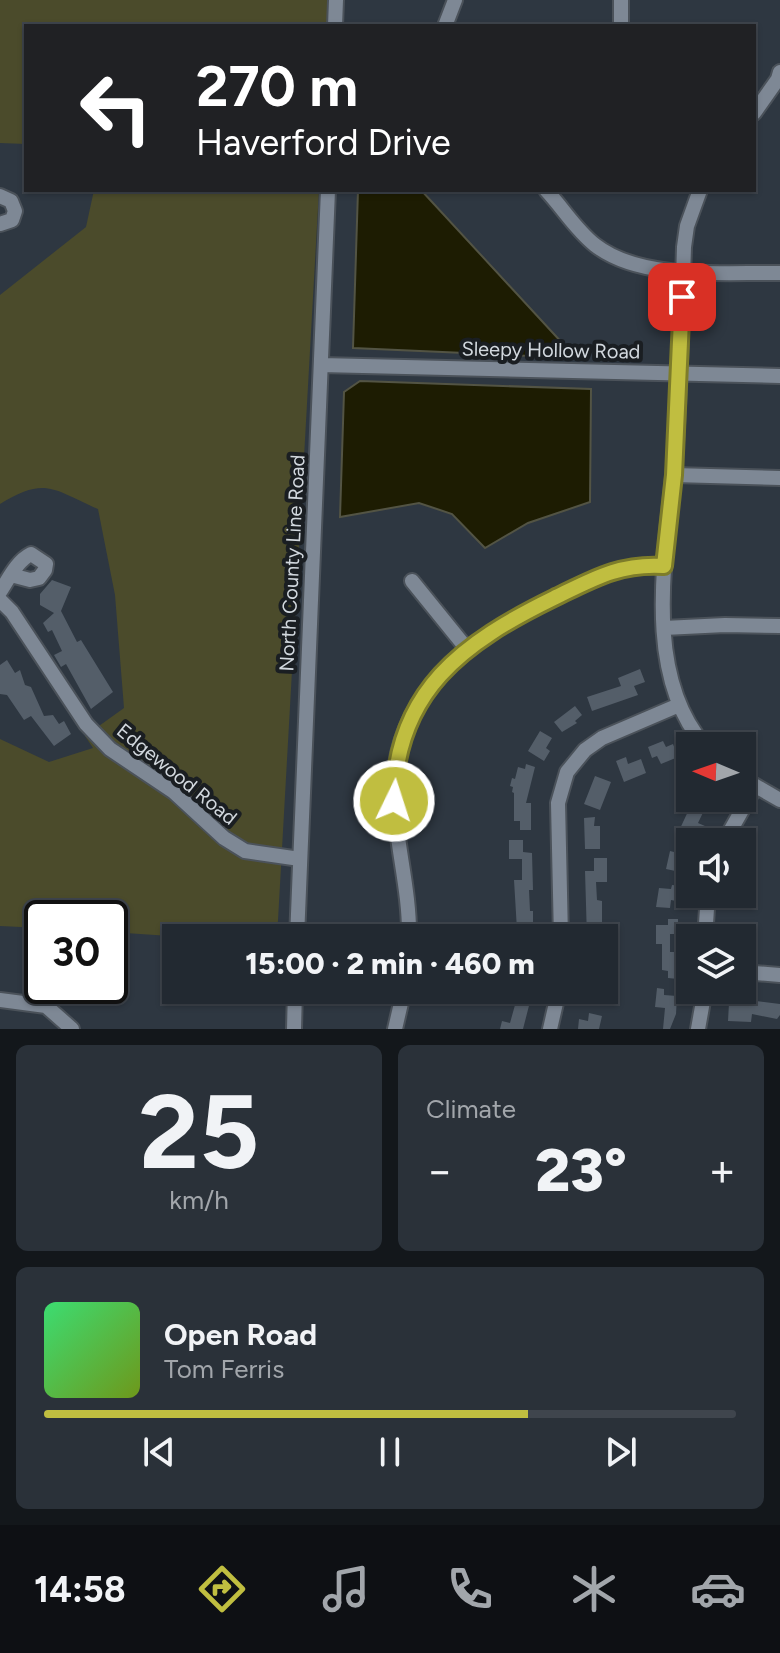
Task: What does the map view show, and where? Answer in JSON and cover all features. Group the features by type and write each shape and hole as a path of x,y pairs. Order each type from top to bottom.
{"street":[{"path":"335,24 336,0"},
{"path":"446,24 455,0"},
{"path":"621,0 621,24"},
{"path":"756,110 779,77"},
{"name":"North County Line Road","path":"298,924 328,192"},
{"path":"548,192 580,232 606,253 643,266 683,272 780,273"},
{"path":"696,732 679,705 669,671 664,628 664,566 674,475 687,226 699,192"},
{"path":"0,196 11,201 15,211 12,220 0,224"},
{"name":"Sleepy Hollow Road","path":"321,365 780,376"},
{"path":"674,475 780,478"},
{"path":"408,924 406,880 394,801 399,749 411,717 429,687 467,649 525,613 607,572 630,566 664,566"},
{"path":"0,592 11,575"},
{"path":"412,581 467,649"},
{"name":"Edgewood Road","path":"0,600 12,612 86,724 110,749 174,792 224,838 245,851 300,859"},
{"path":"664,628 780,626"},
{"path":"561,924 558,812 560,791 567,772 594,742 679,705"},
{"path":"756,788 780,800"},
{"path":"756,973 780,975"},
{"path":"0,1000 46,1006 72,1029"},
{"path":"294,1029 295,1004"},
{"path":"395,1029 401,1004"},
{"path":"550,1029 556,1004"},
{"path":"698,1029 702,1004"}],"shaded area":[{"path":"0,0 328,0 327,24 24,24 24,144 0,143"},
{"path":"94,192 319,192 278,924 162,924 162,935 128,933 128,900 24,900 24,927 0,926 0,739 49,762 93,748 85,736 124,708 115,595 98,509 49,488 28,490 0,504 0,295 86,227"},
{"path":"358,192 423,192 576,358 353,348"},
{"path":"360,381 591,389 590,502 528,523 485,548 452,514 419,503 340,517 344,392"}],"building":[{"path":"52,580 71,587 61,611 77,642 81,640 113,692 91,709 66,664 61,667 54,655 62,651 52,630 48,632 43,623 54,613 40,605 40,594"},
{"path":"7,660 15,673 20,670 25,685 31,687 44,716 53,715 59,724 64,721 71,734 54,746 31,716 24,720 7,695 0,694 0,665"},
{"path":"640,669 645,682 634,686 638,695 592,711 587,697 621,686 618,678"},
{"path":"575,706 582,715 575,721 577,723 562,732 554,722"},
{"path":"540,731 552,738 544,761 528,751"},
{"path":"663,741 666,747 673,744 676,758 661,764 657,756 652,758 648,747"},
{"path":"626,757 628,764 641,759 646,773 624,782 616,761"},
{"path":"526,764 535,767 526,803 531,803 531,830 520,830 520,821 514,821 514,793 510,786 518,767 525,769"},
{"path":"595,776 611,782 600,810 584,804"},
{"path":"688,812 703,812 698,823 704,828 680,828"},
{"path":"595,817 594,826 600,826 600,849 585,849 584,818"},
{"path":"509,840 523,840 523,852 532,853 533,890 529,890 533,924 517,924 514,880 522,880 522,859 509,859"},
{"path":"670,851 676,852 676,871 666,869"},
{"path":"594,858 607,858 607,882 596,882 597,900 602,901 602,924 587,924 585,871 594,871"},
{"path":"672,885 676,885 676,901 671,900 670,908 656,907 659,888 671,889"},
{"path":"668,919 678,919 676,934 670,934 670,952 676,952 676,979 668,978 668,971 662,970 662,944 656,944 656,925 668,925"},
{"path":"657,988 664,989 664,995 676,996 676,1014 670,1029 663,1029 665,1008 655,1007"},
{"path":"756,1001 780,1004 777,1019 752,1014 751,1022 728,1021 729,1004 756,1004"},
{"path":"507,1004 529,1004 523,1029 500,1029 502,1021 510,1023 515,1005"},
{"path":"589,1013 602,1016 599,1029 578,1029 579,1019 588,1021"}],"route":[{"path":"394,801 399,749 411,717 429,687 453,660 525,613 607,572 630,566 664,566 674,475 682,297"}]}
